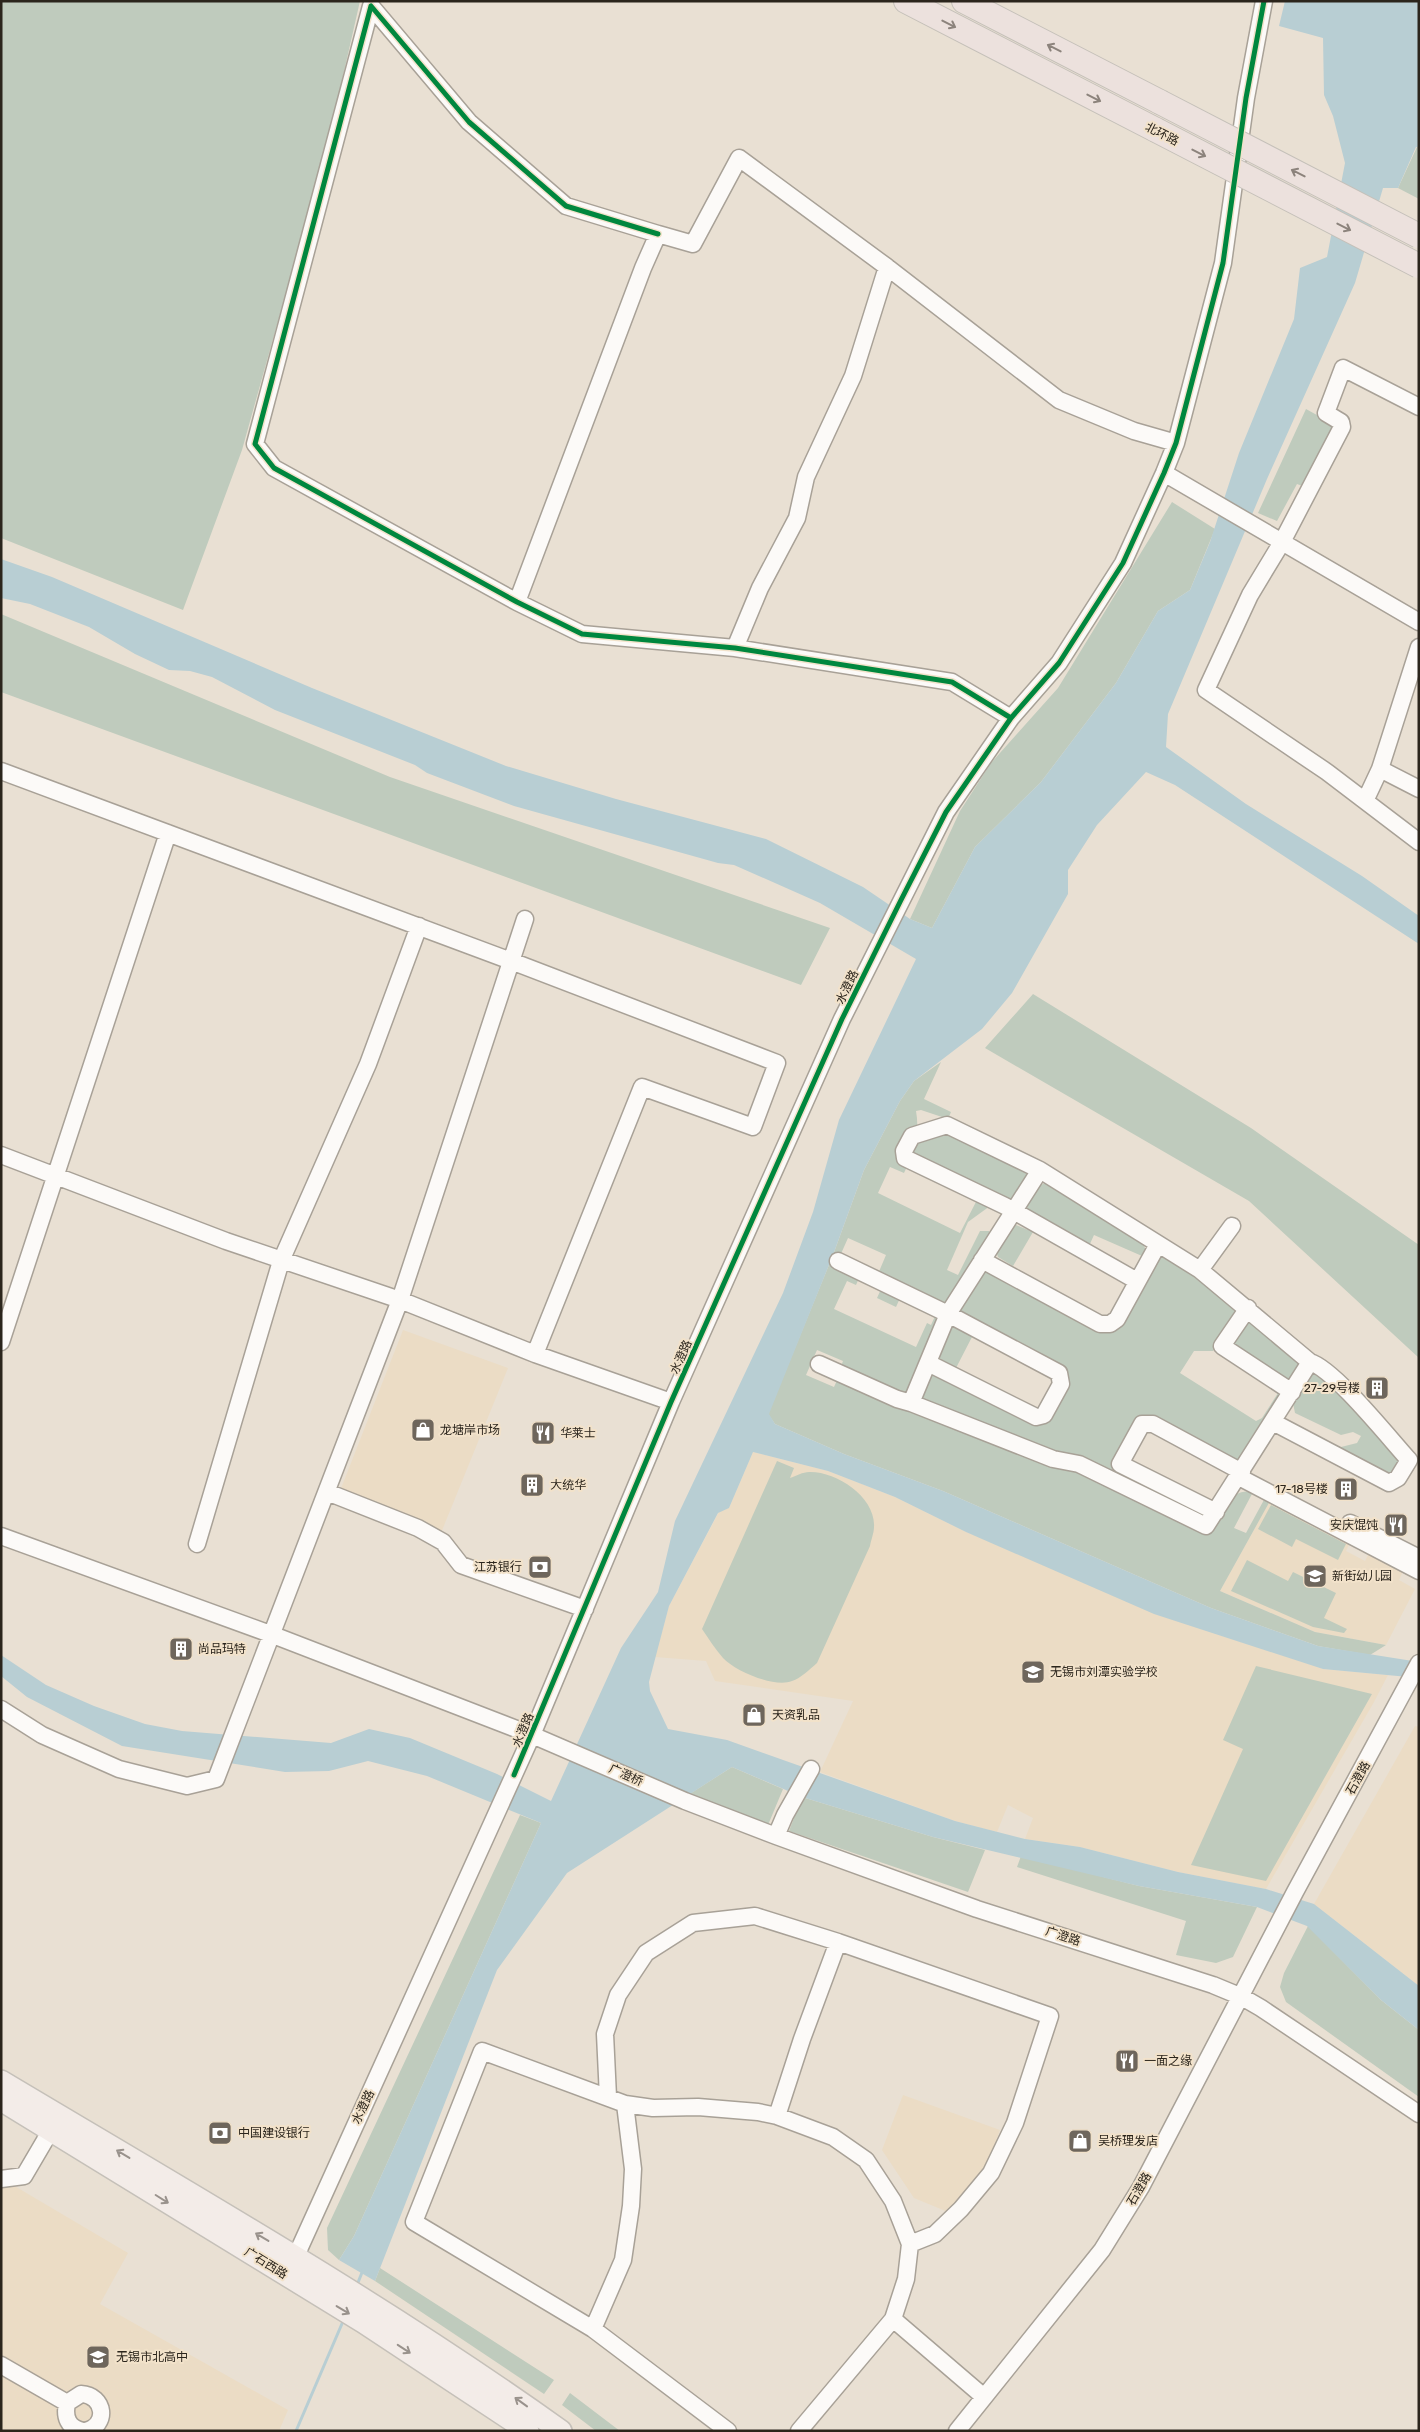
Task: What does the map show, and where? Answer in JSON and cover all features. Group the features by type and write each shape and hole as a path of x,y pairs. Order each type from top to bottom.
{"highway":[{"name":"北环路","path":"906,1 1419,266"},
{"path":"964,1 1419,236"}],"main road":[{"path":"1,2081 291,2267"},
{"name":"广石西路","path":"1,2100 291,2267 367,2314 528,2431"},
{"path":"367,2314 512,2396 561,2431"}],"street":[{"name":"水澄路","path":"291,2267 499,1810 671,1402 842,1019 946,812 1011,718 1059,663 1123,564 1164,473 1176,443 1223,263 1246,98 1264,1"},
{"path":"1011,718 952,682 736,648 582,634 517,602 274,468 255,444 371,6 469,122 566,206 693,244 739,158 887,267 1059,400 1134,431 1176,443"},
{"path":"517,602 658,234"},
{"path":"736,648 760,588 797,518 806,477 853,376 887,267"},
{"path":"1419,407 1343,368 1326,413 1341,422 1342,427 1282,542 1250,595 1206,690 1327,772 1419,842"},
{"path":"1164,473 1419,622"},
{"path":"1365,801 1380,769 1419,648"},
{"path":"1380,769 1419,788"},
{"path":"1,772 419,926 776,1063 753,1127 642,1087 535,1354"},
{"path":"1,1342 168,833"},
{"path":"1,1709 42,1735 110,1765 187,1786 216,1779 273,1635 400,1300 525,919"},
{"path":"197,1544 281,1261 368,1064 419,926"},
{"path":"1138,1281 1012,1212 1005,1206 906,1158 907,1143 916,1133 947,1125 1040,1170 1200,1270 1248,1308 1310,1362 1319,1365 1355,1400 1408,1460 1398,1478 1389,1483 1273,1422"},
{"path":"1,1155 281,1261 400,1300 535,1354 671,1402"},
{"path":"911,1403 948,1314 1040,1170"},
{"path":"1200,1270 1232,1226"},
{"path":"982,1260 1100,1324 1110,1324 1117,1319 1157,1246"},
{"path":"838,1261 948,1314 1059,1373 1061,1384 1044,1415 1036,1417 928,1363"},
{"path":"1248,1308 1222,1346 1292,1392"},
{"path":"819,1364 897,1399 1053,1459 1079,1464 1206,1526 1310,1362"},
{"path":"1216,1512 1120,1464 1142,1424 1153,1424 1419,1571"},
{"path":"1242,1472 1419,1558"},
{"path":"1128,1488 1138,1473"},
{"path":"327,1492 418,1528 443,1542 461,1566 585,1609"},
{"name":"广澄桥","path":"1,1536 273,1635 532,1735 685,1801"},
{"name":"石澄路","path":"957,2431 1102,2250 1141,2186 1242,1997 1295,1892 1413,1689 1419,1663"},
{"path":"776,1836 785,1815 811,1769"},
{"name":"广澄路","path":"685,1801 978,1909 1213,1985 1242,1997 1419,2114"},
{"path":"608,2097 606,2034 618,1995 646,1953 693,1923 755,1916 838,1942 1050,2016 1015,2123 991,2173 960,2209 935,2234 910,2244"},
{"path":"776,2116 838,1942"},
{"path":"728,2431 593,2329 414,2222 482,2051 626,2104 653,2108 698,2107 738,2110 776,2116 833,2137 866,2160 893,2201 910,2244 906,2279 893,2319 799,2431"},
{"path":"593,2329 623,2260 631,2206 633,2169 626,2104"},
{"path":"1,2179 24,2176 51,2130"},
{"path":"893,2319 984,2397"},
{"path":"1,2365 67,2403"},
{"path":"81,2394 92,2396 97,2400 102,2411 95,2427 78,2430 66,2417 67,2403 81,2394"}],"shaded area":[{"name":"龙塘岸市场","path":"403,1330 508,1368 441,1533 340,1491"},
{"name":"无锡市刘潭实验学校","path":"753,1452 828,1471 895,1497 966,1532 1323,1669 1388,1675 1266,1889 1178,1872 1080,1847 1025,1839 1033,1818 1008,1805 997,1832 955,1821 820,1772 853,1701 715,1681 706,1661 655,1657 669,1606 719,1512 729,1508"},
{"name":"新街幼儿园","path":"1270,1501 1350,1543 1346,1551 1365,1561 1369,1553 1403,1571 1399,1580 1415,1589 1386,1645 1315,1632 1220,1591"},
{"path":"1415,1726 1419,1727 1419,1986 1314,1904"},
{"path":"903,2095 1000,2130 989,2160 969,2190 948,2212 914,2198 882,2150"},
{"name":"无锡市北高中","path":"1,2178 128,2253 100,2304 288,2410 279,2431 1,2431"}],"green space":[{"path":"1,1 360,1 328,142 242,450 183,610 1,538"},
{"path":"1417,147 1419,147 1419,199 1398,188"},
{"path":"1306,409 1335,425 1305,487 1297,484 1277,521 1258,513"},
{"path":"1172,502 1215,529 1190,590 1158,611 1116,683 1041,782 975,847 932,928 910,919 960,811 991,763 1058,688"},
{"path":"1,614 390,777 830,928 801,985 1,692"},
{"path":"1033,994 1251,1128 1419,1245 1419,1358 1249,1201 985,1048"},
{"path":"941,1062 924,1099 951,1112 948,1119 921,1110 916,1111 917,1135 908,1165 904,1173 890,1167 878,1193 960,1233 978,1198 990,1206 968,1222 947,1270 958,1275 980,1231 989,1231 990,1236 948,1301 941,1303 878,1274 886,1255 848,1238 836,1265 860,1276 856,1285 847,1281 834,1309 916,1347 927,1323 931,1325 936,1314 940,1316 910,1387 905,1393 898,1396 840,1369 843,1361 817,1350 806,1375 834,1387 838,1378 1078,1471 1209,1533 1221,1511 1231,1498 1245,1492 1253,1492 1234,1528 1246,1533 1265,1498 1270,1501 1220,1591 1315,1632 1386,1645 1370,1655 1318,1646 1211,1608 943,1491 844,1454 775,1424 768,1414 833,1255 864,1170 900,1101 914,1081"},
{"path":"946,1129 1030,1172 1012,1202 911,1158 910,1145"},
{"path":"1046,1182 1143,1243 1146,1251 1142,1256 1094,1235 1089,1246 1121,1261 1133,1275 1026,1216 1026,1206 1030,1196"},
{"path":"1016,1225 1033,1232 1013,1266 998,1257 996,1251 1010,1229"},
{"path":"1159,1255 1187,1269 1240,1312 1213,1351 1194,1351 1180,1373 1256,1421 1262,1418 1278,1393 1282,1392 1239,1461 1233,1462 1140,1422 1127,1476 1123,1479 922,1400 921,1392 931,1373 1036,1420 1065,1379 964,1319 958,1310 986,1269 1103,1329"},
{"path":"882,1287 901,1296 896,1307 877,1298"},
{"path":"1249,1320 1300,1363 1289,1383 1229,1346"},
{"path":"952,1327 973,1335 956,1368 940,1360 938,1353"},
{"path":"1321,1372 1402,1462 1393,1475 1386,1477 1288,1424 1341,1447 1357,1443 1361,1436 1353,1432 1341,1435 1295,1413 1293,1403 1312,1373"},
{"path":"777,1461 794,1468 790,1478 807,1472 820,1473 842,1481 861,1496 868,1506 873,1516 874,1527 870,1546 817,1663 799,1678 784,1683 755,1677 736,1668 723,1658 702,1629"},
{"path":"1271,1505 1346,1544 1338,1560 1296,1539 1292,1547 1258,1529"},
{"path":"1247,1560 1288,1581 1293,1572 1336,1593 1324,1618 1347,1629 1344,1633 1313,1627 1231,1591"},
{"path":"1256,1666 1372,1694 1266,1881 1191,1865 1243,1749 1223,1740"},
{"path":"732,1767 783,1789 768,1825 688,1795"},
{"path":"802,1797 933,1837 985,1850 968,1892 789,1831"},
{"path":"520,1815 541,1823 354,2236 339,2260 328,2250 327,2228"},
{"path":"1021,1856 1139,1886 1257,1907 1233,1957 1216,1963 1176,1955 1186,1921 1017,1867"},
{"path":"1308,1926 1381,2000 1419,2030 1419,2097 1286,2002 1280,1987 1284,1973"},
{"path":"380,2268 554,2380 544,2394 375,2281"},
{"path":"570,2393 620,2431 596,2431 562,2405"}],"water":[{"path":"1285,1 1419,1 1419,147 1416,147 1398,188 1383,188 1355,283 1267,479 1168,714 1166,747 1246,804 1362,876 1419,916 1419,944 1175,785 1146,772 1097,825 1068,870 1068,894 1012,993 982,1029 914,1081 900,1101 864,1170 833,1255 769,1414 775,1424 844,1454 943,1491 1211,1608 1318,1646 1419,1662 1419,1678 1323,1669 1154,1614 966,1532 895,1497 828,1471 753,1452 729,1508 718,1513 669,1606 649,1682 650,1691 668,1729 727,1740 955,1821 1025,1839 1080,1847 1178,1872 1266,1889 1314,1904 1419,1986 1419,2030 1381,2000 1307,1926 1257,1907 1139,1886 933,1837 802,1797 732,1767 567,1873 497,1970 375,2281 339,2260 354,2236 541,1823 427,1776 368,1761 329,1771 285,1772 122,1746 27,1697 1,1676 1,1655 46,1685 94,1706 145,1724 182,1731 331,1743 369,1729 410,1738 497,1774 551,1801 621,1648 658,1592 675,1521 783,1293 813,1212 839,1120 916,959 820,903 734,865 718,863 514,806 427,773 415,765 275,710 212,677 190,671 169,670 135,654 89,627 30,604 1,598 1,559 52,577 312,688 506,766 616,799 766,839 863,887 910,919 932,928 975,847 1041,782 1116,683 1158,611 1190,590 1210,542 1239,453 1294,319 1300,268 1327,257 1345,163 1333,116 1324,95 1323,38 1279,26"}],"waterway":[{"path":"357,2285 363,2270"},
{"path":"296,2431 344,2319"}],"cycle path":[{"path":"514,1775 671,1402 842,1019 901,900 946,812 1011,718 1059,663 1123,563 1164,473 1176,443 1223,263 1246,98 1264,1"},
{"path":"658,234 566,206 469,122 371,6 255,444 274,468 517,602 582,634 735,648 952,682 1011,718"}],"place":[{"name":"27-29号楼","path":"1377,1388"},
{"name":"龙塘岸市场","path":"423,1430"},
{"name":"华莱士","path":"543,1433"},
{"name":"大统华","path":"532,1485"},
{"name":"17-18号楼","path":"1346,1489"},
{"name":"安庆馄饨","path":"1396,1525"},
{"name":"江苏银行","path":"540,1567"},
{"name":"新街幼儿园","path":"1315,1576"},
{"name":"尚品玛特","path":"181,1649"},
{"name":"无锡市刘潭实验学校","path":"1033,1672"},
{"name":"天资乳品","path":"754,1715"},
{"name":"一面之缘","path":"1127,2061"},
{"name":"中国建设银行","path":"220,2133"},
{"name":"吴桥理发店","path":"1080,2141"},
{"name":"无锡市北高中","path":"98,2357"}]}
